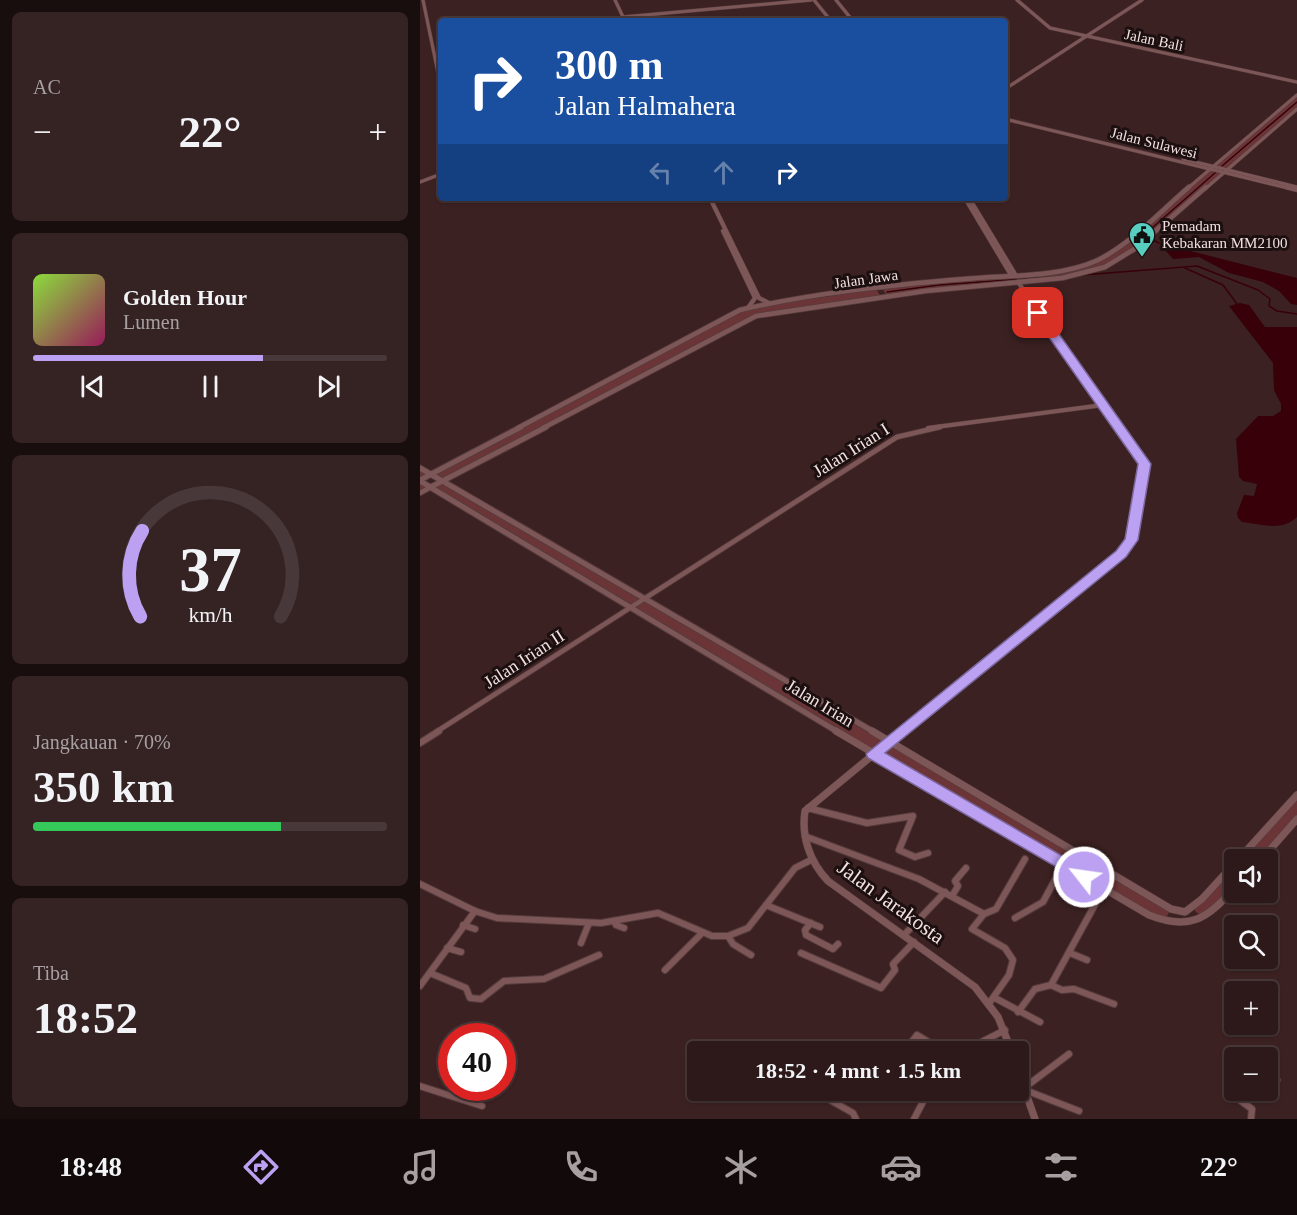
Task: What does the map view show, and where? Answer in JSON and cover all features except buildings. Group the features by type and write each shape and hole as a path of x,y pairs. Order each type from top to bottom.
{"street":[{"path":"423,0 438,72"},
{"path":"615,0 624,18"},
{"path":"634,18 812,0 828,18"},
{"path":"836,0 851,18"},
{"name":"Jalan Bali","path":"1017,0 1046,26 1297,82"},
{"path":"1008,87 1142,0"},
{"name":"Jalan Jawa","path":"420,481 748,308 770,303 928,282 1071,268 1110,253 1213,168 1297,94"},
{"name":"Jalan Jawa","path":"420,493 756,316 926,291 1083,274 1124,258 1297,108"},
{"name":"Jalan Sulawesi","path":"1008,119 1297,189"},
{"path":"420,182 438,175"},
{"path":"709,201 753,291 760,300 770,303"},
{"path":"969,201 1013,275"},
{"path":"1132,235 1147,239"},
{"path":"1110,253 1124,258"},
{"path":"808,808 1129,546 1134,531 1144,464 1018,282"},
{"path":"748,308 755,300 753,291"},
{"path":"571,401 581,408"},
{"name":"Jalan Irian I","path":"644,599 904,434 978,421 1103,405"},
{"name":"Jalan Irian","path":"420,468 889,741 1166,906 1185,912 1196,906"},
{"name":"Jalan Irian","path":"420,481 612,594 629,608 874,754 1158,919 1186,924 1212,914"},
{"name":"Jalan Irian II","path":"420,743 644,599"},
{"path":"1248,849 1297,795"},
{"path":"808,808 867,823 913,816 899,850 915,857 928,853"},
{"name":"Jalan Jarakosta","path":"808,808 804,818 811,860 818,872 915,941 992,1000 1008,1041"},
{"path":"1271,849 1297,819"},
{"path":"807,837 919,879 984,914"},
{"path":"1024,859 996,909 984,914 972,929 1005,948 1013,960 1010,975 992,1000 1040,1022"},
{"path":"420,884 474,911 497,918 589,923 661,913 702,933 728,936 748,928 795,868 811,860"},
{"path":"1015,918 1018,914 1043,902 1063,865"},
{"path":"952,896 958,886 956,880 966,868"},
{"path":"1224,875 1193,909 1202,916 1212,914 1224,900"},
{"path":"1051,985 1071,953 1104,888"},
{"path":"905,934 945,892"},
{"path":"766,905 820,927"},
{"path":"1158,919 1168,916 1169,910 1166,906"},
{"path":"420,986 474,911"},
{"path":"614,921 616,925 624,928"},
{"path":"581,943 589,923"},
{"path":"811,923 805,930 806,936 832,949 838,944"},
{"path":"464,925 475,930"},
{"path":"665,970 702,933"},
{"path":"728,936 733,944 751,955"},
{"path":"801,953 881,988 895,970 894,963 915,941"},
{"path":"447,948 461,952"},
{"path":"1071,953 1087,960"},
{"path":"430,973 444,981 466,988 470,998 479,1000 485,999 504,981 525,983 543,981 599,955"},
{"path":"1018,1012 1035,989 1051,985 1062,990 1074,989 1114,1004"},
{"path":"984,1041 1005,1030"},
{"path":"912,1041 917,1035 930,1041"},
{"path":"1029,1085 1069,1054"},
{"path":"420,1086 482,1106"},
{"path":"1029,1091 1079,1111"},
{"path":"832,1101 853,1113 856,1119"},
{"path":"914,1119 923,1101"},
{"path":"1028,1101 1035,1119"},
{"path":"1241,1101 1252,1109 1251,1119"}],"shaded area":[{"path":"1297,95 1297,109 1227,170 1213,166"},
{"path":"1210,169 1224,173 1124,258 1083,274 887,296 882,288 1050,272 1095,261 1116,249"},
{"path":"1159,243 1297,278 1297,305 1291,304 1279,291 1263,282 1229,273 1199,257 1173,259"},
{"path":"876,289 881,297 764,314 443,481 793,686 1169,912 1166,918 1158,919 431,487 442,481 431,474 420,481 420,468 432,474 740,310"},
{"path":"1240,303 1249,305 1265,327 1297,327 1297,517 1291,522 1278,526 1242,522 1237,513 1244,495 1254,496 1257,484 1243,481 1239,477 1236,439 1258,416 1273,416 1281,411 1281,404 1274,390 1273,363 1229,306"},
{"path":"420,481 431,487 420,493"},
{"path":"1297,795 1297,819 1270,849 1248,849"},
{"path":"1224,875 1224,897 1201,916 1193,909"}],"waterway":[{"path":"1222,166 1297,102"},
{"path":"1144,235 1216,172"},
{"path":"1151,239 1159,243"},
{"path":"1082,275 1197,266 1258,290 1270,299 1269,306 1277,311 1297,314"},
{"path":"1185,268 1223,285 1237,304"},
{"path":"887,292 939,285 1050,277"}],"place":[{"name":"Pemadam Kebakaran MM2100","path":"1142,258"}],"route":[{"path":"1038,313 1144,464 1132,540 1121,554 874,754 1084,877"}]}
